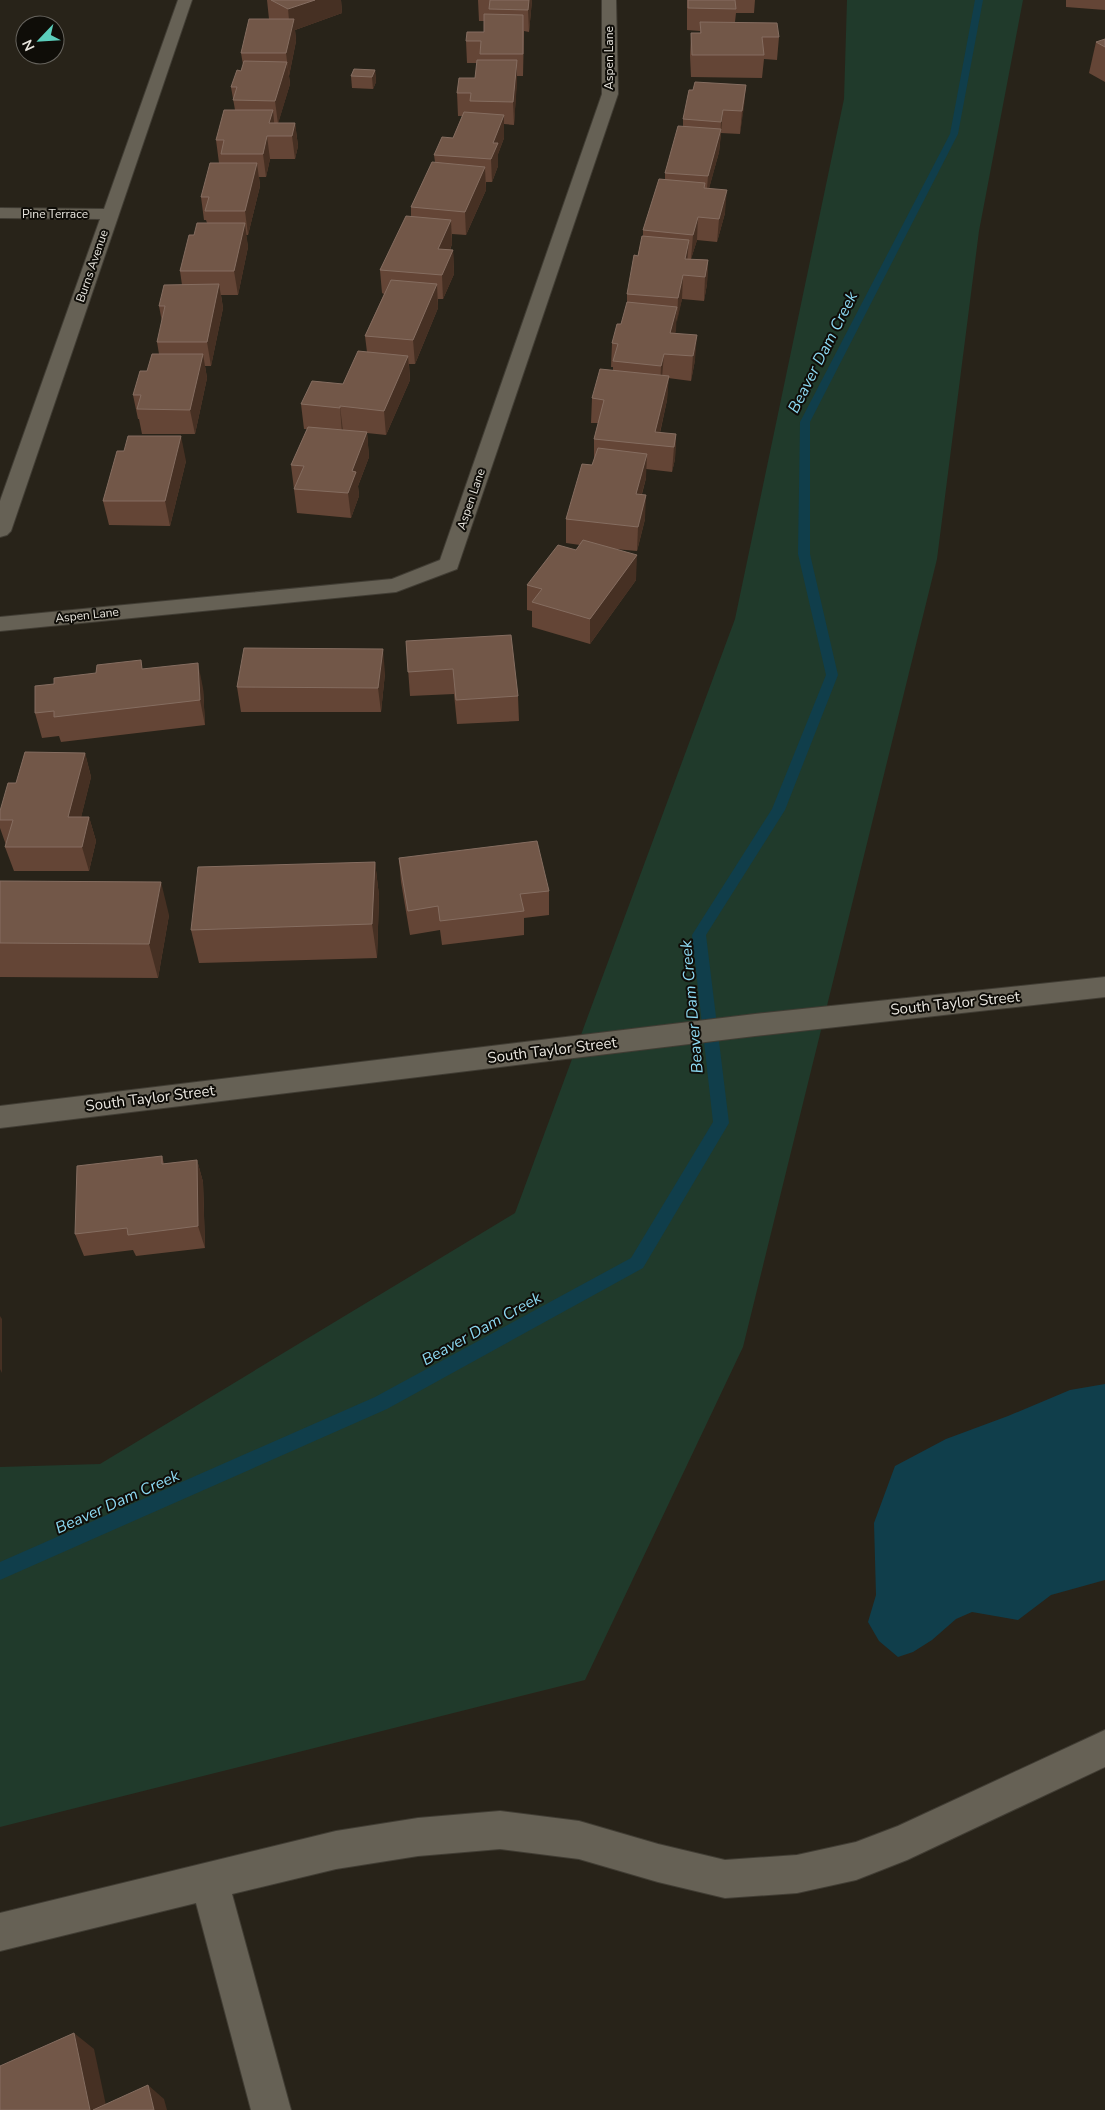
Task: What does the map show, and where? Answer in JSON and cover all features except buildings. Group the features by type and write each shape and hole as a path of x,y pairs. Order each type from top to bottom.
{"street":[{"name":"Burns Avenue","path":"0,532 185,0"},
{"name":"Aspen Lane","path":"0,624 396,585 449,564 610,94 609,0"},
{"name":"Pine Terrace","path":"0,213 110,214"},
{"name":"South Taylor Street","path":"0,1117 755,1025 1105,987"},
{"path":"0,1932 336,1850 418,1837 500,1830 579,1840 658,1863 725,1879 797,1874 856,1861 907,1841 1105,1748"},
{"path":"209,1881 271,2110"}],"green space":[{"path":"847,0 1023,0 979,231 937,559 743,1347 585,1680 0,1827 0,1467 100,1464 515,1213 735,619 844,99"}],"water":[{"path":"1105,1384 1105,1580 1051,1595 1018,1620 972,1612 956,1619 932,1640 913,1652 898,1657 879,1641 868,1622 876,1595 874,1523 895,1466 946,1439 1070,1390"}],"waterway":[{"name":"Beaver Dam Creek","path":"0,1571 381,1403 637,1263 721,1123 699,935 778,810 832,675 804,554 805,422 954,134 979,0"}]}
